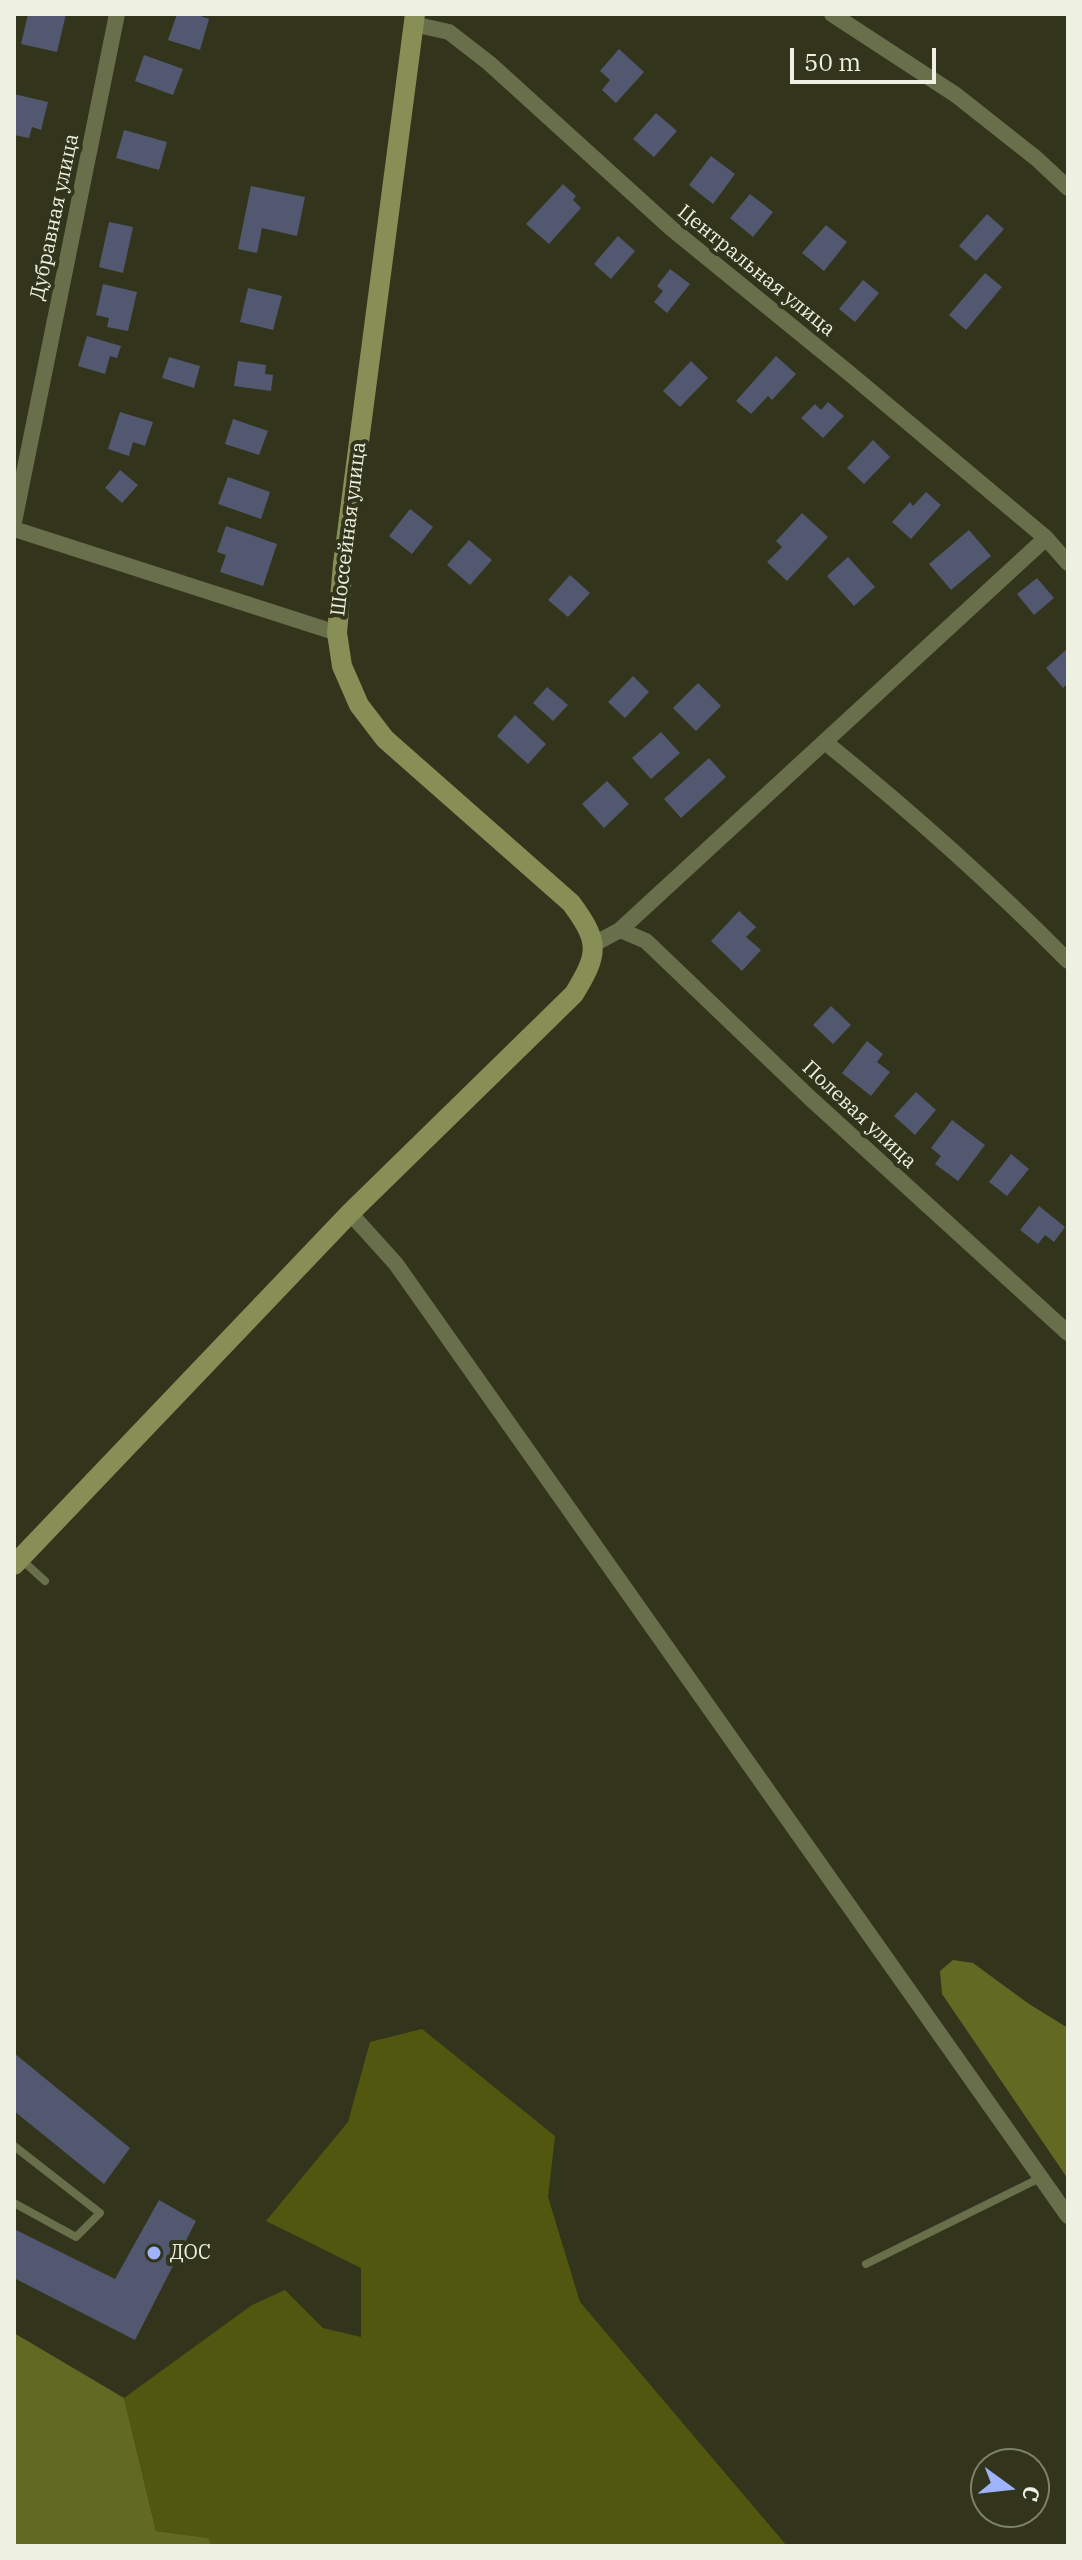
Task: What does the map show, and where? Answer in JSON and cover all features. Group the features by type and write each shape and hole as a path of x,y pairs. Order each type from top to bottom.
{"main road":[{"name":"Шоссейная улица","path":"414,19 343,564 337,633 342,666 359,705 385,739 571,903 587,925 594,944"},
{"path":"17,1562 350,1213 574,994 591,967 594,944"}],"street":[{"name":"Дубравная улица","path":"14,522 117,14"},
{"path":"832,14 956,95 1037,159 1068,188"},
{"name":"Центральная улица","path":"414,19 449,32 489,63 672,229 1046,538 1068,563"},
{"path":"14,529 337,633"},
{"path":"594,944 620,930 1046,538"},
{"path":"825,742 1010,901 1068,961"},
{"name":"Полевая улица","path":"620,930 646,941 810,1098 1068,1333"},
{"path":"350,1213 396,1264 1068,2216"}],"lane":[{"path":"17,1562 45,1581"},
{"path":"14,2146 100,2213 76,2237 14,2203"},
{"path":"866,2264 1040,2178"}],"green space":[{"path":"953,1960 973,1963 1068,2028 1068,2179 942,1994 940,1971"},
{"path":"422,2029 555,2136 548,2197 580,2302 787,2546 212,2546 207,2538 156,2531 124,2398 252,2305 285,2290 323,2328 361,2337 361,2268 266,2221 348,2122 370,2042"},
{"path":"14,2333 124,2398 156,2531 208,2538 212,2546 14,2546"}],"building":[{"path":"28,14 66,14 57,52 21,44"},
{"path":"177,14 195,14 209,19 200,50 168,40"},
{"path":"619,49 644,72 616,103 602,90 610,80 600,71"},
{"path":"144,55 183,69 173,95 135,81"},
{"path":"14,94 48,102 41,130 32,127 29,138 14,135"},
{"path":"656,113 677,131 654,157 633,139"},
{"path":"124,130 167,142 159,170 116,158"},
{"path":"711,156 735,174 713,204 689,185"},
{"path":"563,184 576,196 573,200 581,208 549,244 526,224"},
{"path":"251,186 305,197 297,236 262,228 257,253 238,249"},
{"path":"750,194 773,212 753,237 730,218"},
{"path":"987,214 1004,229 976,261 959,246"},
{"path":"109,222 133,227 123,273 99,267"},
{"path":"826,225 847,242 824,271 802,253"},
{"path":"618,236 635,251 611,279 594,264"},
{"path":"670,269 690,284 667,313 654,302 663,291 657,286"},
{"path":"985,273 1002,287 966,330 949,315"},
{"path":"863,280 879,293 855,322 839,309"},
{"path":"103,284 137,292 128,331 107,327 109,318 96,315"},
{"path":"248,288 282,296 273,330 240,322"},
{"path":"87,336 121,346 117,358 110,356 105,374 78,366"},
{"path":"776,356 796,374 772,400 768,396 751,414 736,401"},
{"path":"169,357 200,366 194,388 162,378"},
{"path":"238,361 266,365 265,374 273,375 271,391 234,386"},
{"path":"691,361 708,378 680,407 663,391"},
{"path":"828,402 844,416 823,438 801,418 815,404 821,410"},
{"path":"120,412 153,422 145,446 133,442 129,456 108,449"},
{"path":"233,419 268,431 259,455 225,444"},
{"path":"873,440 890,457 864,484 847,468"},
{"path":"120,470 138,485 122,503 105,488"},
{"path":"228,477 270,492 261,519 218,504"},
{"path":"926,492 941,505 911,539 892,522 910,502 913,506"},
{"path":"410,509 433,527 412,554 389,536"},
{"path":"802,513 828,537 787,581 767,562 782,547 776,541"},
{"path":"226,526 277,544 263,586 220,572 226,555 217,552"},
{"path":"969,530 991,556 951,590 929,564"},
{"path":"469,540 492,560 470,585 447,565"},
{"path":"848,557 875,587 854,606 827,576"},
{"path":"570,575 590,593 568,617 548,600"},
{"path":"1037,578 1054,598 1034,615 1017,594"},
{"path":"1068,648 1068,683 1063,688 1046,668"},
{"path":"633,676 649,692 625,718 608,702"},
{"path":"698,683 721,706 696,731 673,708"},
{"path":"547,687 568,705 553,721 533,703"},
{"path":"515,715 546,744 528,764 497,736"},
{"path":"661,732 680,753 651,779 632,758"},
{"path":"709,758 726,777 681,818 664,799"},
{"path":"607,781 629,804 604,828 582,804"},
{"path":"739,911 756,927 746,937 761,950 742,971 711,941"},
{"path":"831,1006 851,1025 833,1044 813,1025"},
{"path":"867,1041 883,1054 877,1062 890,1072 871,1096 842,1073"},
{"path":"916,1092 936,1110 915,1135 894,1116"},
{"path":"952,1120 985,1145 958,1181 935,1164 941,1156 931,1148"},
{"path":"1011,1154 1029,1169 1007,1196 989,1182"},
{"path":"1039,1206 1065,1227 1054,1242 1045,1235 1038,1244 1020,1230"},
{"path":"14,2053 130,2148 104,2184 14,2111"},
{"name":"ДОС","path":"159,2200 196,2221 135,2340 14,2278 14,2229 115,2279"}],"place":[{"name":"ДОС","path":"154,2253"}]}
